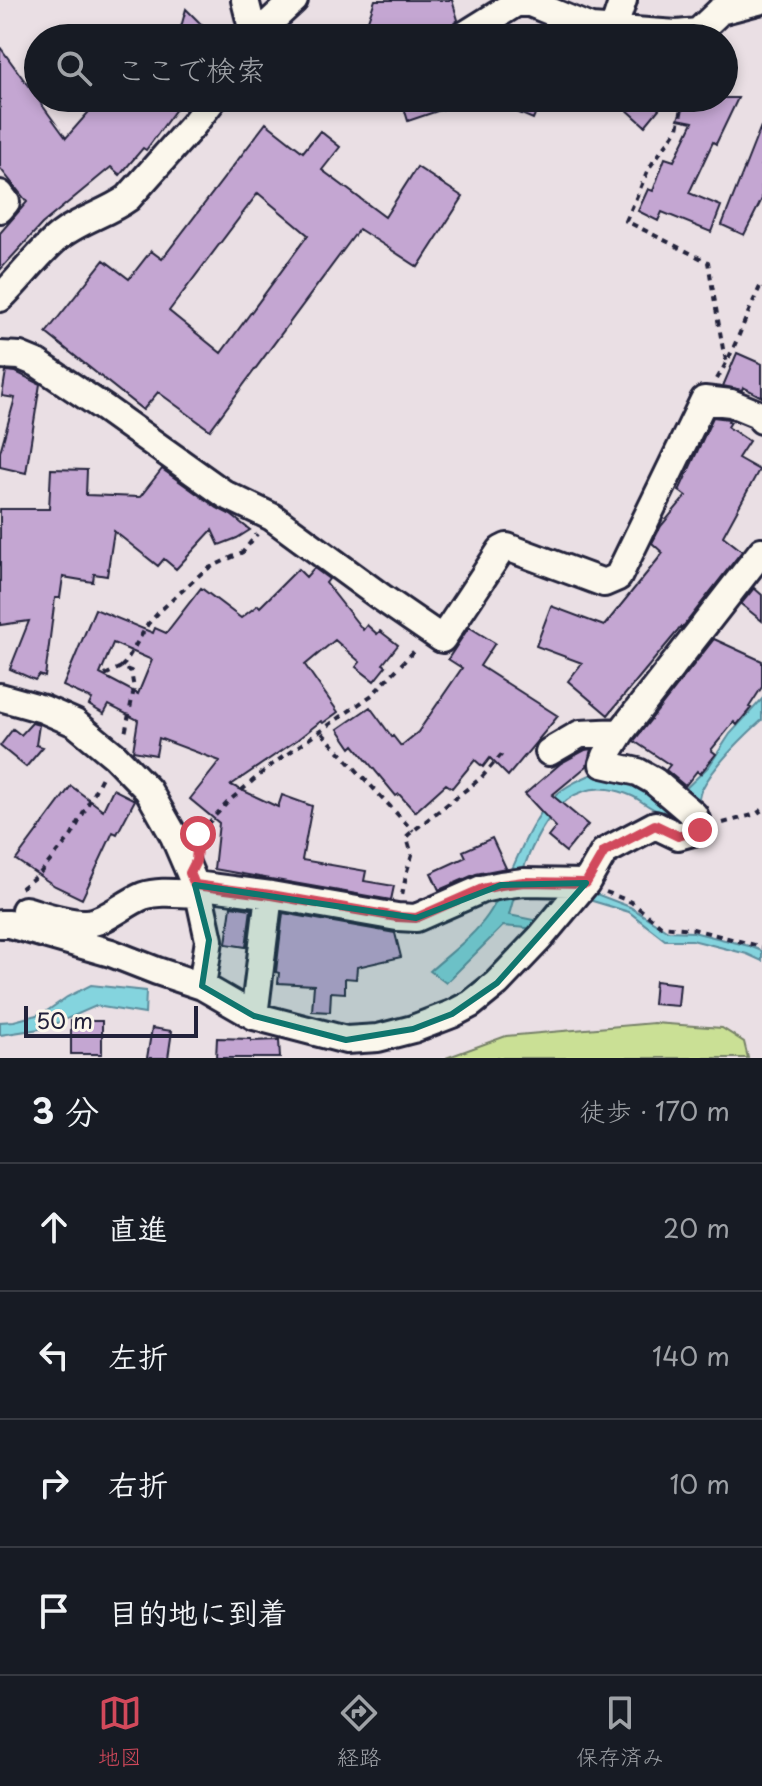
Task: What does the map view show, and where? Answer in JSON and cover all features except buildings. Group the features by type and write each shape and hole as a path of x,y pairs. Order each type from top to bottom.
{"street":[{"path":"251,24 267,0"},
{"path":"252,24 294,0"},
{"path":"615,24 623,0"},
{"path":"705,24 722,6 762,0"},
{"path":"482,24 516,3 530,3 581,24"},
{"path":"0,298 58,238 128,198 203,112"},
{"path":"0,194 6,202 0,209"},
{"path":"0,355 20,356 37,363 226,495 272,517 442,639 501,550 507,547 604,583 618,577 704,400 731,403 760,415 762,420"},
{"path":"586,883 513,884 482,889 416,918 269,895 197,890 142,896 88,924 56,918 7,916 9,924 111,953 202,986 254,1016 346,1040 378,1038 452,1014 471,1004 497,983 540,938 586,883 604,852 655,825 678,836 697,823 654,781 638,772 603,764 621,732 762,551"},
{"path":"0,697 43,709 75,723 107,759 148,790 174,836 197,890 209,940 202,986"},
{"path":"549,752 580,734 621,732"},
{"path":"254,1016 269,895"}],"path":[{"path":"681,112 678,128 649,168 626,221 708,262 727,363"},
{"path":"704,400 727,363 760,287"},
{"path":"105,675 125,663 148,624 161,610 205,570 243,552 258,533"},
{"path":"198,834 229,801 270,766 372,695 432,632"},
{"path":"7,916 24,884 40,873 72,835 115,739 124,741 134,679 131,671 121,667"},
{"path":"321,732 413,831"},
{"path":"397,917 412,855 407,838 481,778 502,754"},
{"path":"697,823 762,810"},
{"path":"586,883 631,902 661,926 693,929 762,947"}],"highlighted area":[{"path":"586,883 497,983 452,1014 413,1029 346,1040 254,1016 202,986 209,940 195,885 416,918 501,885"}],"green space":[{"path":"654,1023 722,1028 744,1042 748,1058 446,1058 506,1036"}],"water":[{"path":"762,699 762,720 713,772 701,791 697,810 659,811 632,796 608,789 587,790 568,799 540,832 521,875 509,915 538,921 586,890 630,907 668,931 693,932 762,951 762,961 692,940 665,940 629,912 589,900 566,926 538,929 503,926 446,983 430,971 468,938 488,915 534,823 555,796 604,769 681,793 709,766 730,734"},
{"path":"91,985 146,991 145,1014 96,1006 46,1028 0,1035 0,1022 44,1013"}],"route":[{"path":"198,834 196,861 190,873 195,885 416,918 482,889 501,885 524,882 586,883 604,852 655,825 678,836 700,830"}]}
